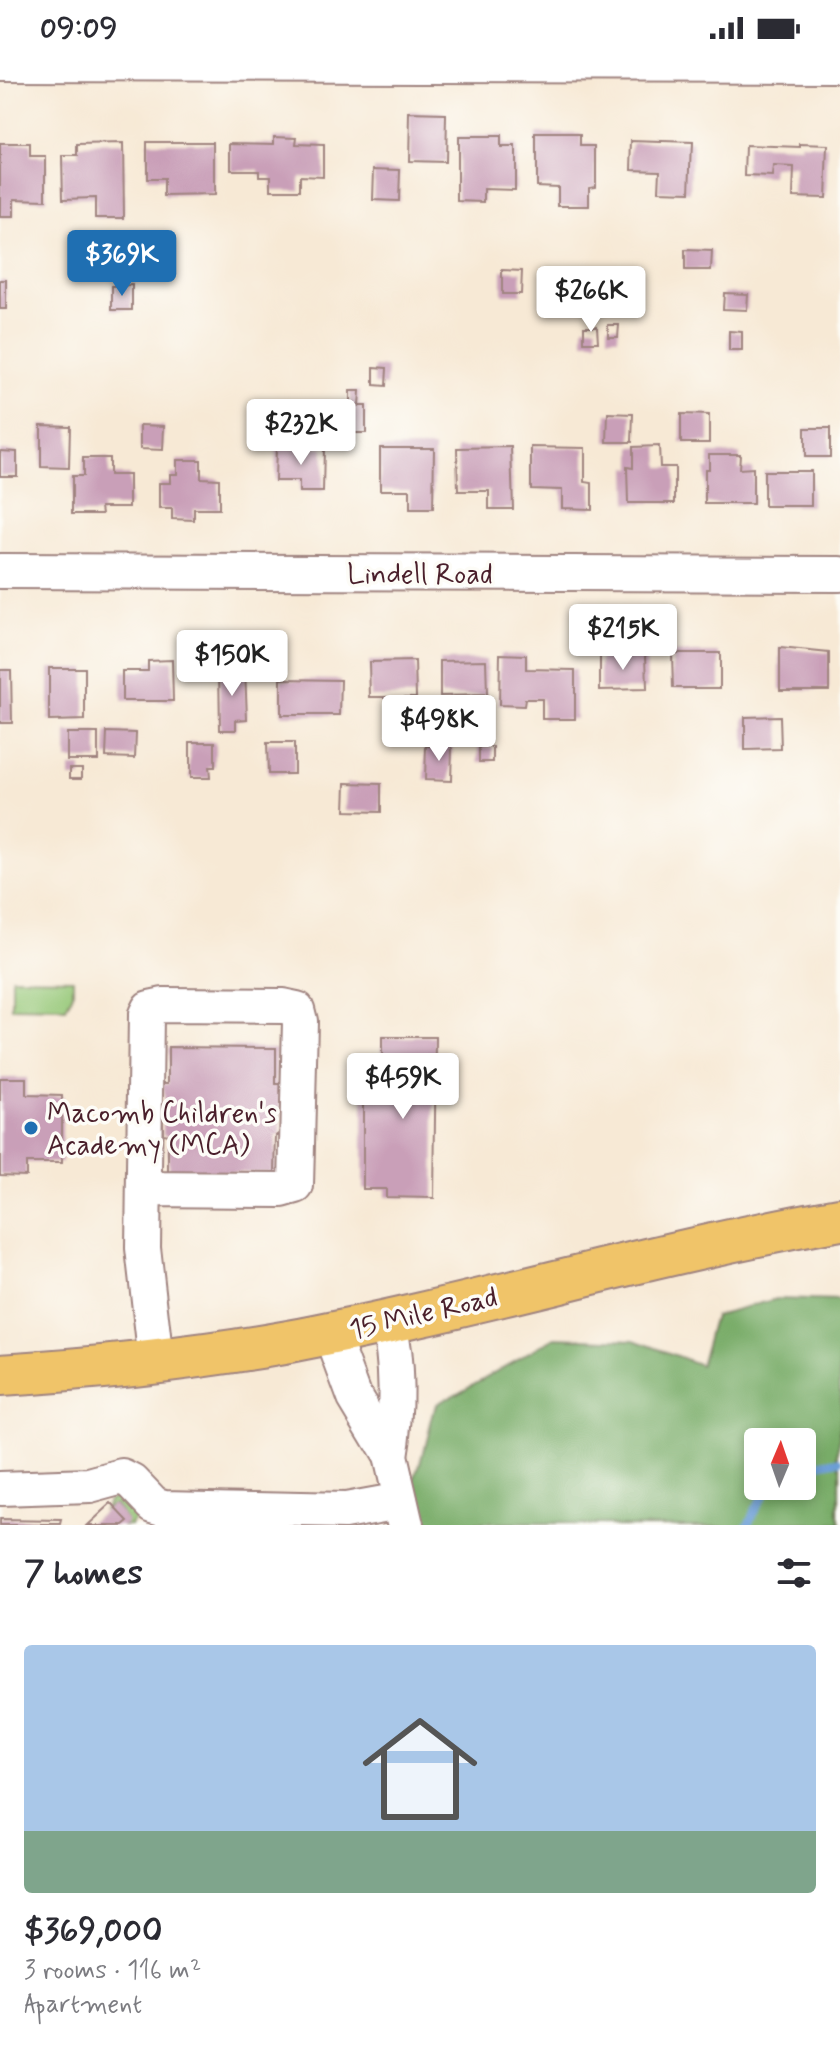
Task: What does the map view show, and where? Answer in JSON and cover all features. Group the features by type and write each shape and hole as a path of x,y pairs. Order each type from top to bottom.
{"main road":[{"name":"15 Mile Road","path":"0,1375 156,1362 331,1333 729,1239 840,1219"}],"street":[{"path":"0,63 840,65"},
{"name":"Lindell Road","path":"0,571 840,574"},
{"path":"144,1189 282,1190 296,1186 300,1083 297,1009 253,1005 163,1005 149,1008 145,1020 143,1248 156,1362"},
{"path":"388,1321 397,1388 390,1456"},
{"path":"0,1489 90,1486 123,1477 159,1506 345,1518 403,1513 390,1456 355,1398 331,1333"}],"green space":[{"path":"12,977 73,978 73,994 66,1009 12,1008"},
{"path":"778,1299 840,1301 840,1525 422,1525 414,1490 436,1404 556,1337 635,1340 700,1365 714,1315"},
{"path":"122,1493 139,1512 131,1525 124,1525 128,1521 113,1503 104,1508 107,1499"}],"building":[{"path":"410,114 446,115 445,162 409,161"},
{"path":"536,135 581,135 581,146 596,146 596,186 589,187 589,206 558,206 558,187 536,186"},
{"path":"275,136 297,137 296,144 323,145 323,177 300,176 300,190 271,190 271,176 259,176 259,170 231,170 231,143 275,144"},
{"path":"457,137 500,137 500,147 515,147 515,190 484,189 484,202 457,201"},
{"path":"633,141 692,143 690,192 659,191 660,170 632,169"},
{"path":"147,142 214,142 214,195 164,196 164,179 147,179"},
{"path":"123,144 124,218 95,218 95,198 63,199 62,156 78,156 78,145"},
{"path":"0,145 30,145 30,157 46,157 46,200 14,199 14,217 0,217"},
{"path":"801,145 828,146 826,198 793,197 794,168 773,167 772,177 745,176 746,146 801,148"},
{"path":"374,169 400,170 399,201 373,200"},
{"path":"685,250 712,251 711,270 685,270"},
{"path":"502,270 522,271 521,294 502,294"},
{"path":"0,280 6,280 6,309 0,309"},
{"path":"132,285 132,310 112,310 112,286"},
{"path":"724,293 748,294 747,310 723,309"},
{"path":"608,325 619,325 618,337 608,337"},
{"path":"584,326 597,326 598,342 584,342"},
{"path":"729,331 742,332 742,351 729,351"},
{"path":"374,367 387,368 386,386 374,385"},
{"path":"350,391 360,391 359,406 366,406 366,433 342,433 342,405 350,406"},
{"path":"608,413 633,414 632,442 607,442"},
{"path":"681,414 709,415 709,443 681,443"},
{"path":"41,425 70,426 69,468 41,467"},
{"path":"140,425 164,426 163,450 140,449"},
{"path":"805,428 830,428 830,457 805,457"},
{"path":"276,446 324,447 323,492 299,492 299,481 275,481"},
{"path":"659,446 660,467 675,467 675,503 628,503 627,467 633,468 633,447"},
{"path":"511,447 513,509 489,509 489,491 458,491 457,448"},
{"path":"531,447 585,448 585,482 592,483 592,509 562,508 562,490 531,489"},
{"path":"380,448 434,448 433,509 410,509 410,490 380,490"},
{"path":"0,451 17,452 17,476 0,476"},
{"path":"709,454 740,454 739,469 753,468 753,504 705,504 705,469 709,469"},
{"path":"83,458 109,458 109,475 129,475 129,507 101,507 102,514 72,514 72,476 83,476"},
{"path":"177,460 201,460 201,478 219,479 219,509 194,509 194,520 172,519 172,509 159,509 159,483 170,483 170,474 177,474"},
{"path":"764,471 811,471 811,506 764,506"},
{"path":"780,648 829,653 829,690 780,690"},
{"path":"646,653 647,689 600,690 600,654"},
{"path":"672,653 720,653 720,688 673,688"},
{"path":"500,654 526,655 526,669 575,670 575,719 542,719 542,699 525,699 524,706 499,705"},
{"path":"172,660 173,701 122,701 122,671 148,671 148,661"},
{"path":"486,660 487,695 440,696 440,661"},
{"path":"415,661 416,697 370,697 369,662"},
{"path":"49,668 85,668 85,720 49,721"},
{"path":"219,669 245,669 247,719 236,720 236,730 220,730"},
{"path":"0,670 11,670 12,723 0,723"},
{"path":"281,679 341,680 340,715 281,715"},
{"path":"780,716 781,749 745,750 745,717"},
{"path":"107,732 136,733 135,758 106,757"},
{"path":"67,733 98,733 98,760 67,760"},
{"path":"190,742 215,742 215,767 209,767 210,778 190,778"},
{"path":"267,743 294,743 294,774 268,774"},
{"path":"426,746 452,746 451,781 425,780"},
{"path":"479,747 493,747 493,762 479,762"},
{"path":"70,768 82,768 82,778 70,778"},
{"path":"346,783 381,784 381,812 345,811"},
{"path":"382,1037 436,1037 434,1198 386,1197 386,1189 363,1189 363,1098 382,1099"},
{"path":"168,1047 276,1048 276,1084 281,1084 281,1136 276,1135 275,1172 168,1172 168,1135 163,1134 163,1083 168,1083"},
{"name":"Macomb Children's Academy (MCA)","path":"0,1078 26,1078 26,1095 62,1096 62,1163 26,1163 26,1176 0,1175"},
{"path":"112,1503 129,1521 124,1525 88,1525"},
{"path":"0,1520 63,1521 62,1525 0,1525"}],"waterway":[{"path":"816,1464 840,1460"},
{"path":"747,1525 760,1500"}],"place":[{"name":"Macomb Children's Academy (MCA)","path":"31,1128"}]}
